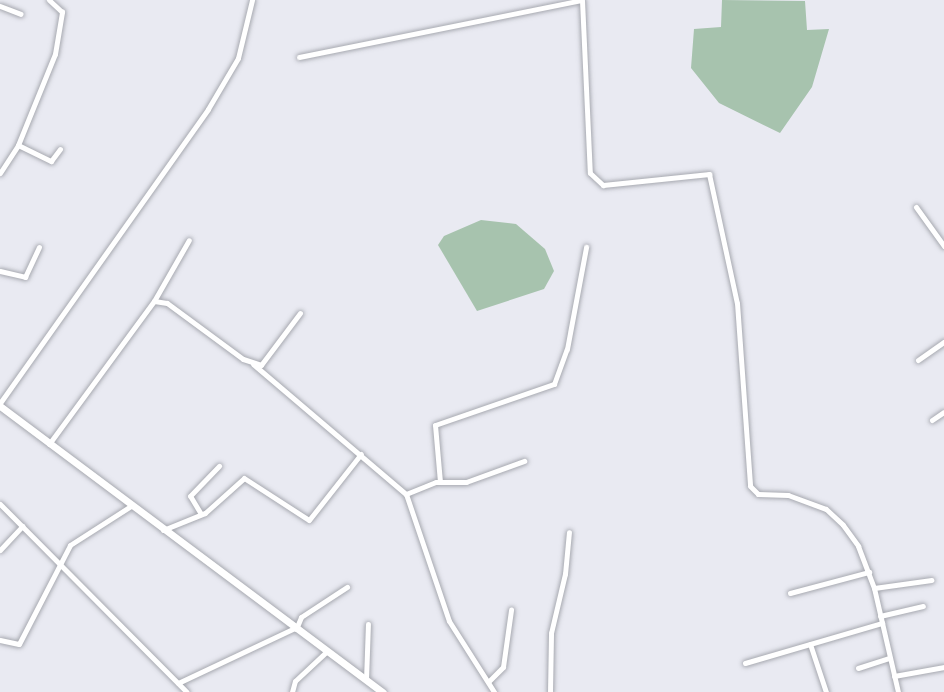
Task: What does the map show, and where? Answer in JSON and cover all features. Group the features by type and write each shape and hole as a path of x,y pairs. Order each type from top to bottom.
{"street":[{"path":"0,173 18,145 55,54 62,12 49,0"},
{"path":"252,0 237,58 208,109 0,405 295,629 383,692"},
{"path":"299,57 581,0 590,173 603,185 709,174 737,303 752,492 788,495 826,509 858,547 874,588 898,692"},
{"path":"0,6 21,14"},
{"path":"18,145 51,161 61,149"},
{"path":"916,206 944,246"},
{"path":"49,444 154,301 188,240"},
{"path":"0,271 25,277 40,247"},
{"path":"440,482 435,425 554,384 569,340 586,247"},
{"path":"154,301 167,303 253,364 405,494 449,621 494,692"},
{"path":"253,364 267,362 300,313"},
{"path":"918,360 944,342"},
{"path":"932,420 944,412"},
{"path":"163,530 201,514 244,478 309,520 361,454"},
{"path":"405,494 440,482 466,482 524,461"},
{"path":"201,514 190,496 219,466"},
{"path":"0,504 63,564 187,692"},
{"path":"0,640 19,644 63,564 70,545 131,506"},
{"path":"0,550 22,526"},
{"path":"550,692 551,633 565,574 569,531"},
{"path":"790,593 869,572"},
{"path":"874,588 931,580"},
{"path":"178,683 295,629 301,617 347,587"},
{"path":"880,616 923,606"},
{"path":"489,681 503,667 511,610"},
{"path":"366,680 368,624"},
{"path":"745,663 882,624"},
{"path":"810,644 826,692"},
{"path":"292,692 295,681 326,652"},
{"path":"858,668 889,658"},
{"path":"894,676 944,667"}],"green space":[{"path":"722,0 805,1 807,30 829,29 812,87 780,133 719,103 691,68 694,29 721,27"},
{"path":"481,220 516,224 545,249 554,271 544,289 477,311 438,245 444,236"}]}
